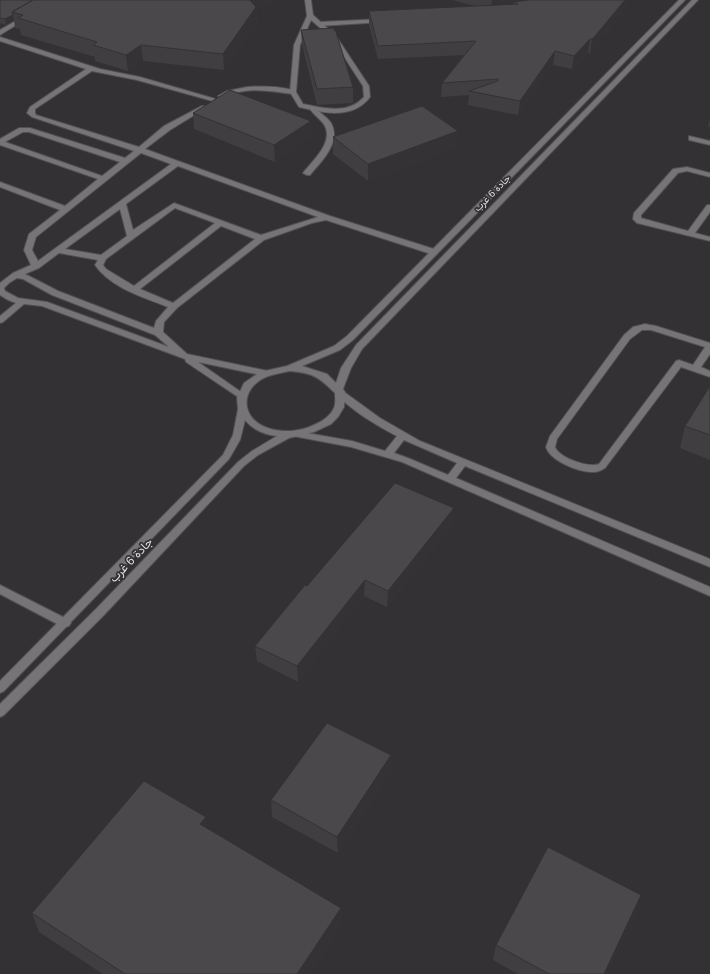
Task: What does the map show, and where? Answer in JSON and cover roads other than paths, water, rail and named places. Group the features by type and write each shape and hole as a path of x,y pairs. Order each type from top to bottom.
{"main road":[{"path":"308,0 310,16 297,45 293,92 302,106 312,109 343,111 355,108 367,97 366,86 334,37 310,16"},
{"name":"جادة 6 غرب","path":"290,368 337,348 350,338 682,0"},
{"name":"جادة 6 غرب","path":"339,391 346,368 359,347 695,0"},
{"path":"0,33 30,15"},
{"path":"319,24 390,20"},
{"path":"0,39 99,72 138,78 216,100"},
{"path":"90,69 32,108 31,113 34,116 140,150 327,218 434,252"},
{"path":"36,266 28,250 32,236 167,128 226,94 239,90 264,88 293,92"},
{"path":"307,173 327,150 330,136 327,124 312,109"},
{"path":"0,142 22,130 30,130 126,161"},
{"path":"692,138 710,143"},
{"path":"0,142 104,179"},
{"path":"176,164 36,266 6,281 0,288 1,292 13,301 44,304 184,356 265,373"},
{"path":"710,176 687,169 676,171 637,215 637,219 640,221 710,239"},
{"path":"0,184 66,209"},
{"path":"122,203 131,236"},
{"path":"174,306 134,290 106,274 99,265 103,258 174,205 261,238"},
{"path":"691,233 710,207"},
{"path":"158,333 160,321 174,306 261,238 310,221 327,218"},
{"path":"134,290 220,223"},
{"path":"57,250 103,258"},
{"path":"16,275 26,277 55,293 158,333 184,356 241,396"},
{"path":"0,320 22,302"},
{"path":"695,369 710,347 653,328 644,326 635,328 553,438 550,444 552,452 558,457 587,469 594,469 602,466 679,363 695,369 710,374"},
{"path":"710,563 402,436 368,415 339,391 324,376 302,369 290,368 265,373 254,379 246,387 241,396 240,404 242,411 248,420 259,428 272,433 292,434 346,442 388,454 450,478 710,592"},
{"path":"292,434 320,427 332,418 339,407 339,391"},
{"name":"جادة 6 غرب","path":"0,688 226,457 238,436 242,411"},
{"name":"جادة 6 غرب","path":"0,712 100,612 242,464 255,453 292,434"},
{"path":"388,454 402,436"},
{"path":"450,478 463,462"},
{"path":"0,589 65,623"}]}
